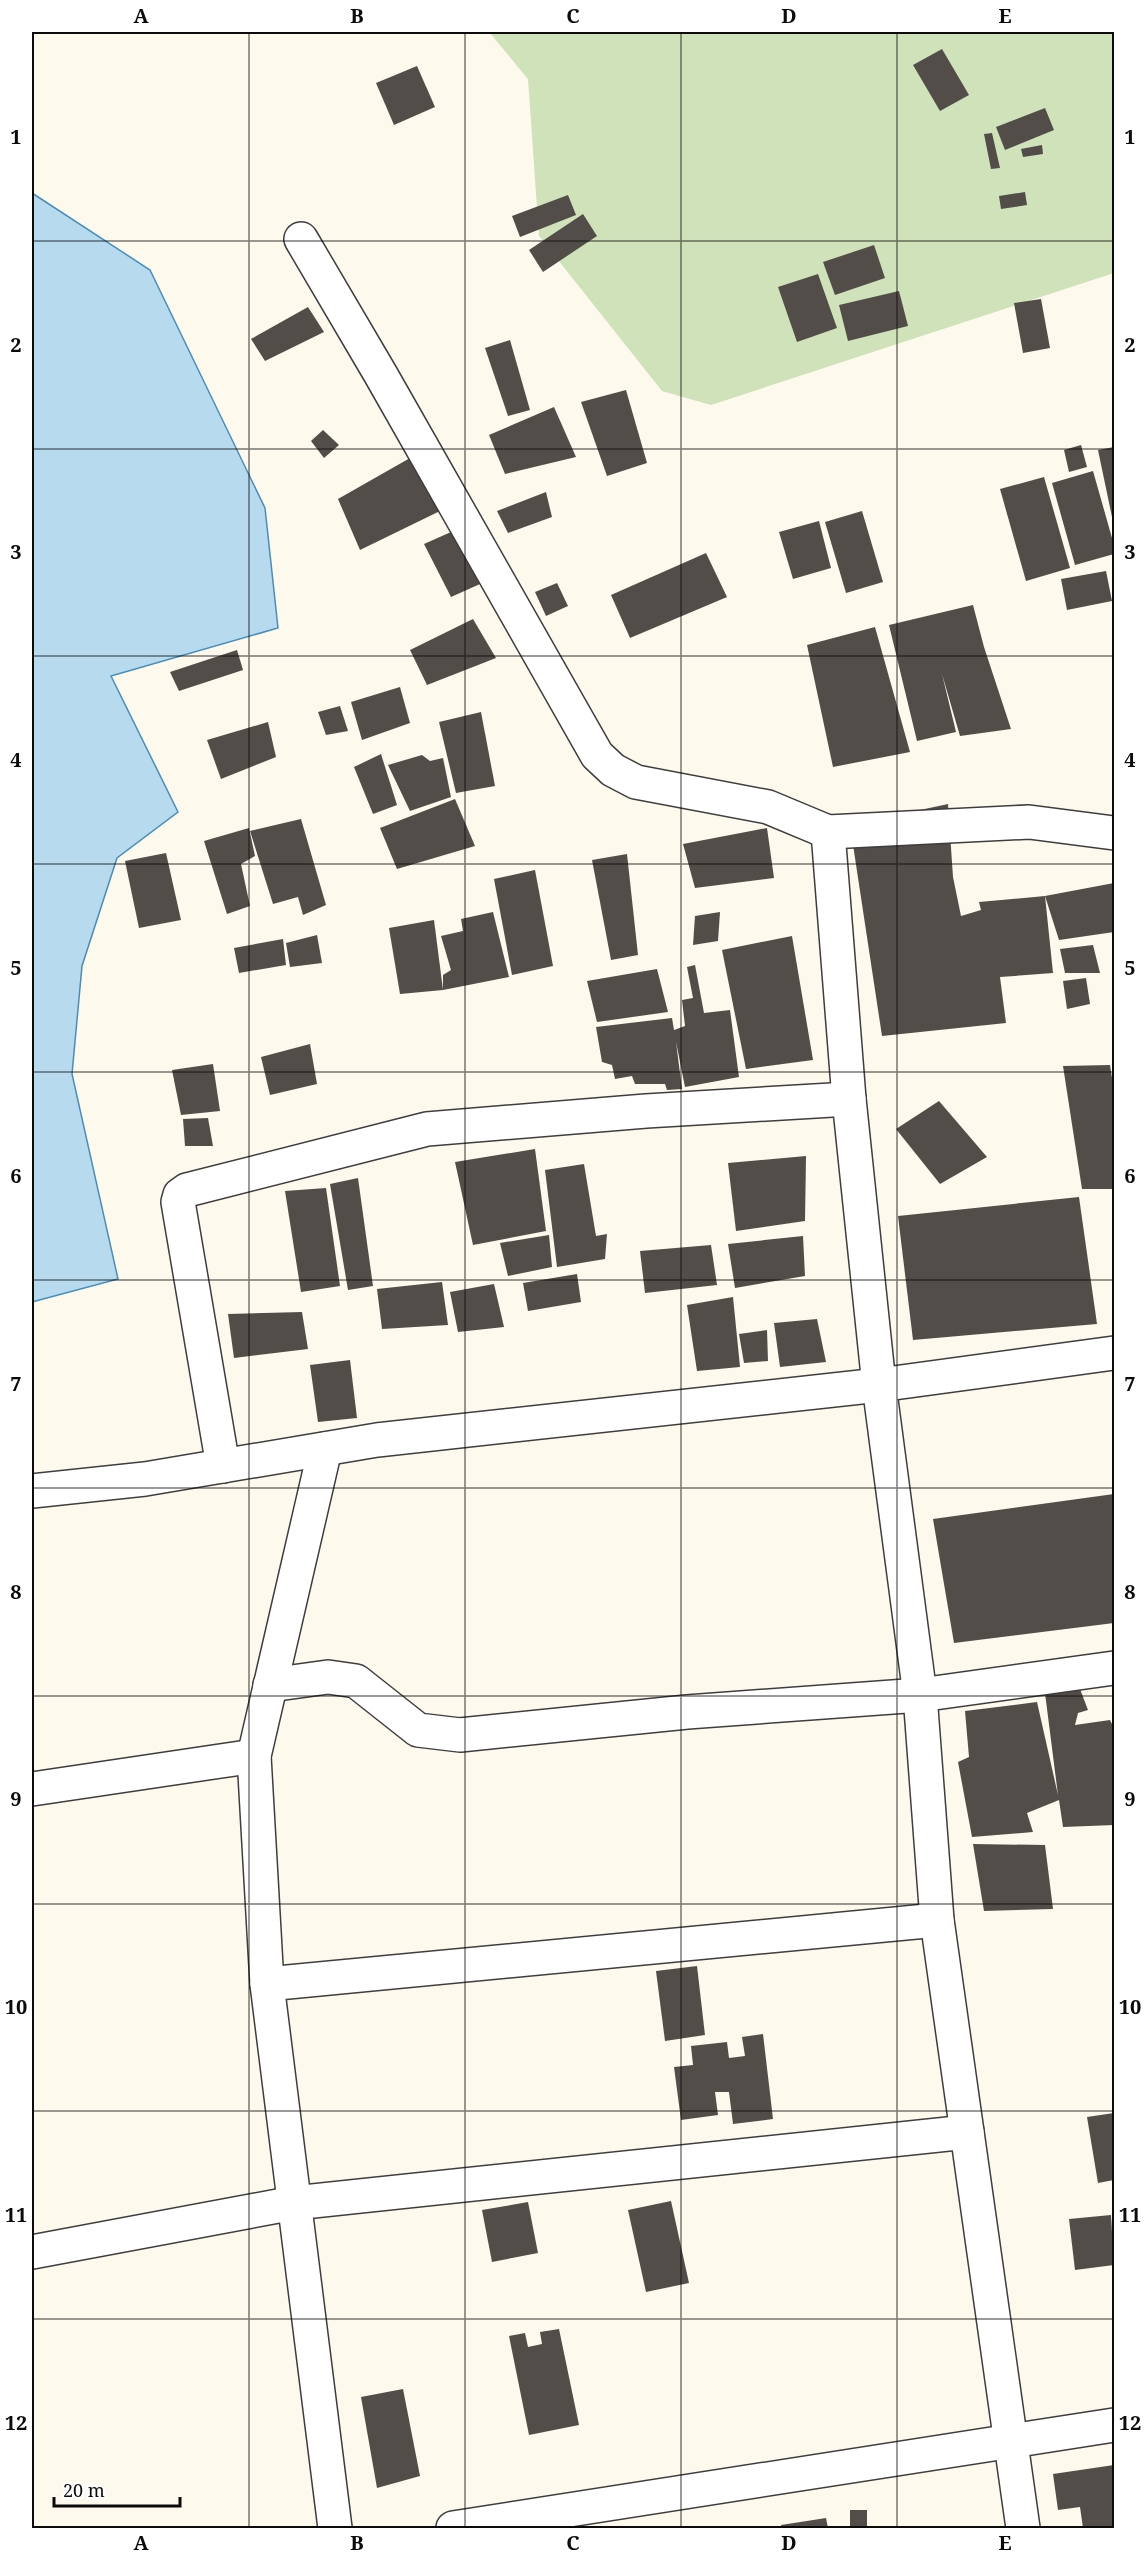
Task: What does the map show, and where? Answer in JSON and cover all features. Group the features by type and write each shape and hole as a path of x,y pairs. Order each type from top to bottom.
{"street":[{"path":"301,239 597,755 613,770 636,782 768,807 828,832 1029,822 1114,833"},
{"path":"828,832 849,1099 879,1385 920,1695 937,1920 1023,2529"},
{"path":"223,1466 178,1202 180,1195 187,1190 427,1129 646,1111 849,1099"},
{"path":"32,1491 145,1479 377,1440 879,1385 1114,1353"},
{"path":"325,1449 254,1756 267,1984 335,2529"},
{"path":"270,1685 328,1677 356,1681 418,1730 460,1735 687,1712 920,1695 1114,1668"},
{"path":"32,1789 254,1756"},
{"path":"267,1984 937,1920"},
{"path":"32,2252 294,2203 967,2132"},
{"path":"453,2529 1114,2425"}],"green space":[{"path":"489,32 1114,32 1114,273 711,405 662,391 539,236 528,79"}],"water":[{"path":"32,193 150,270 265,508 278,628 111,676 178,812 117,858 82,966 72,1074 118,1279 32,1302"}],"building":[{"path":"942,49 969,95 940,111 913,65"},
{"path":"417,66 435,107 394,125 376,83"},
{"path":"1045,108 1054,130 1005,150 996,127"},
{"path":"992,133 1000,168 991,169 984,134"},
{"path":"1042,145 1043,154 1023,157 1021,149"},
{"path":"1025,192 1027,205 1001,209 999,196"},
{"path":"568,195 576,215 520,237 512,216"},
{"path":"583,214 597,236 543,272 529,250"},
{"path":"874,245 885,278 835,295 823,262"},
{"path":"818,274 837,328 797,342 778,287"},
{"path":"899,291 908,326 848,341 839,305"},
{"path":"1041,299 1050,348 1023,353 1014,303"},
{"path":"308,307 324,332 265,361 251,339"},
{"path":"510,340 530,410 508,416 485,348"},
{"path":"626,390 647,463 607,476 581,402"},
{"path":"554,407 576,457 505,474 489,435"},
{"path":"323,430 339,445 324,458 311,441"},
{"path":"1081,445 1087,467 1069,472 1064,450"},
{"path":"1114,447 1114,517 1112,517 1098,450"},
{"path":"410,458 440,511 360,550 338,499"},
{"path":"1093,471 1114,545 1114,554 1075,565 1052,483"},
{"path":"1044,477 1070,568 1026,581 1000,489"},
{"path":"546,492 552,517 508,533 497,511"},
{"path":"862,511 883,582 846,593 825,522"},
{"path":"819,521 831,568 793,579 779,532"},
{"path":"451,532 480,584 451,597 424,544"},
{"path":"706,553 727,597 630,638 611,595"},
{"path":"1106,571 1112,601 1067,610 1061,579"},
{"path":"557,583 568,606 546,616 535,592"},
{"path":"973,605 1011,729 960,736 942,674 956,732 917,741 889,625"},
{"path":"473,619 496,658 427,685 410,650"},
{"path":"875,627 910,752 833,767 807,645"},
{"path":"237,650 243,670 179,691 170,672"},
{"path":"400,687 410,723 362,740 351,702"},
{"path":"340,706 348,731 326,735 318,712"},
{"path":"481,712 495,786 456,793 439,722"},
{"path":"268,722 276,757 221,779 207,740"},
{"path":"381,754 397,805 373,814 354,767"},
{"path":"422,755 430,761 443,758 451,797 410,811 388,765"},
{"path":"455,799 475,846 397,869 380,828"},
{"path":"948,804 953,877 961,916 981,910 979,902 1045,896 1053,973 1000,977 1006,1023 882,1036 850,825"},
{"path":"301,819 326,905 303,915 298,897 273,904 250,831"},
{"path":"249,828 255,856 241,864 250,906 227,914 204,841"},
{"path":"767,828 774,878 695,888 683,844"},
{"path":"166,853 181,920 139,928 125,861"},
{"path":"627,854 638,955 611,960 592,860"},
{"path":"535,870 553,966 512,975 494,879"},
{"path":"1114,883 1114,932 1059,940 1045,896"},
{"path":"493,912 509,977 443,990 443,975 451,970 441,936 463,931 461,919"},
{"path":"720,912 718,941 693,945 695,916"},
{"path":"434,920 443,990 400,994 389,928"},
{"path":"317,935 322,963 290,967 286,943"},
{"path":"792,936 813,1060 746,1069 722,950"},
{"path":"283,939 286,965 239,973 234,948"},
{"path":"1093,945 1100,973 1065,973 1060,949"},
{"path":"695,965 704,1013 730,1010 739,1077 685,1087 676,1042 682,1089 667,1090 665,1084 635,1084 632,1076 615,1079 612,1065 602,1062 596,1027 672,1018 674,1030 685,1026 682,1000 693,998 687,967"},
{"path":"657,969 668,1012 597,1022 587,981"},
{"path":"1086,978 1090,1004 1067,1009 1063,981"},
{"path":"310,1044 317,1084 270,1095 261,1057"},
{"path":"213,1064 220,1111 181,1115 172,1070"},
{"path":"1110,1065 1114,1091 1114,1189 1082,1189 1063,1066"},
{"path":"939,1101 987,1157 940,1184 896,1129"},
{"path":"208,1118 213,1146 185,1146 183,1119"},
{"path":"535,1149 546,1231 473,1245 455,1162"},
{"path":"806,1156 805,1221 736,1231 728,1163"},
{"path":"584,1164 596,1236 607,1234 605,1259 557,1267 545,1170"},
{"path":"358,1178 373,1286 348,1290 330,1184"},
{"path":"326,1188 340,1286 301,1292 285,1191"},
{"path":"1079,1197 1097,1324 913,1340 898,1216"},
{"path":"549,1235 552,1267 508,1276 500,1243"},
{"path":"803,1236 805,1276 735,1288 728,1244"},
{"path":"711,1245 717,1285 645,1293 640,1251"},
{"path":"577,1274 581,1302 528,1311 523,1283"},
{"path":"442,1282 448,1325 382,1329 377,1289"},
{"path":"494,1284 504,1327 458,1332 450,1292"},
{"path":"733,1297 740,1367 697,1371 687,1305"},
{"path":"302,1312 308,1349 234,1358 228,1314"},
{"path":"817,1319 826,1362 780,1367 774,1323"},
{"path":"767,1330 768,1361 744,1363 739,1334"},
{"path":"350,1360 357,1418 318,1422 310,1365"},
{"path":"1114,1494 1114,1623 954,1643 933,1519"},
{"path":"1080,1689 1088,1710 1078,1713 1075,1725 1110,1720 1114,1728 1114,1825 1063,1827 1059,1800 1027,1813 1033,1832 972,1837 958,1762 969,1757 965,1711 1037,1702 1058,1795 1045,1693"},
{"path":"973,1844 1045,1845 1053,1909 984,1911"},
{"path":"697,1966 705,2035 665,2041 656,1971"},
{"path":"763,2034 773,2119 733,2124 729,2092 715,2092 718,2115 681,2120 674,2067 693,2065 691,2046 727,2042 729,2058 745,2056 742,2037"},
{"path":"1114,2113 1114,2180 1098,2183 1087,2117"},
{"path":"671,2201 689,2283 646,2292 628,2210"},
{"path":"528,2202 538,2253 492,2262 482,2210"},
{"path":"1111,2215 1114,2265 1075,2270 1069,2219"},
{"path":"559,2329 579,2425 529,2435 509,2336 525,2333 528,2347 542,2344 540,2332"},
{"path":"403,2389 420,2476 377,2488 361,2397"},
{"path":"1114,2465 1114,2527 1083,2528 1080,2507 1058,2510 1053,2474"},
{"path":"850,2510 867,2510 867,2526 850,2527"},
{"path":"826,2518 828,2528 781,2528 781,2525"}]}
